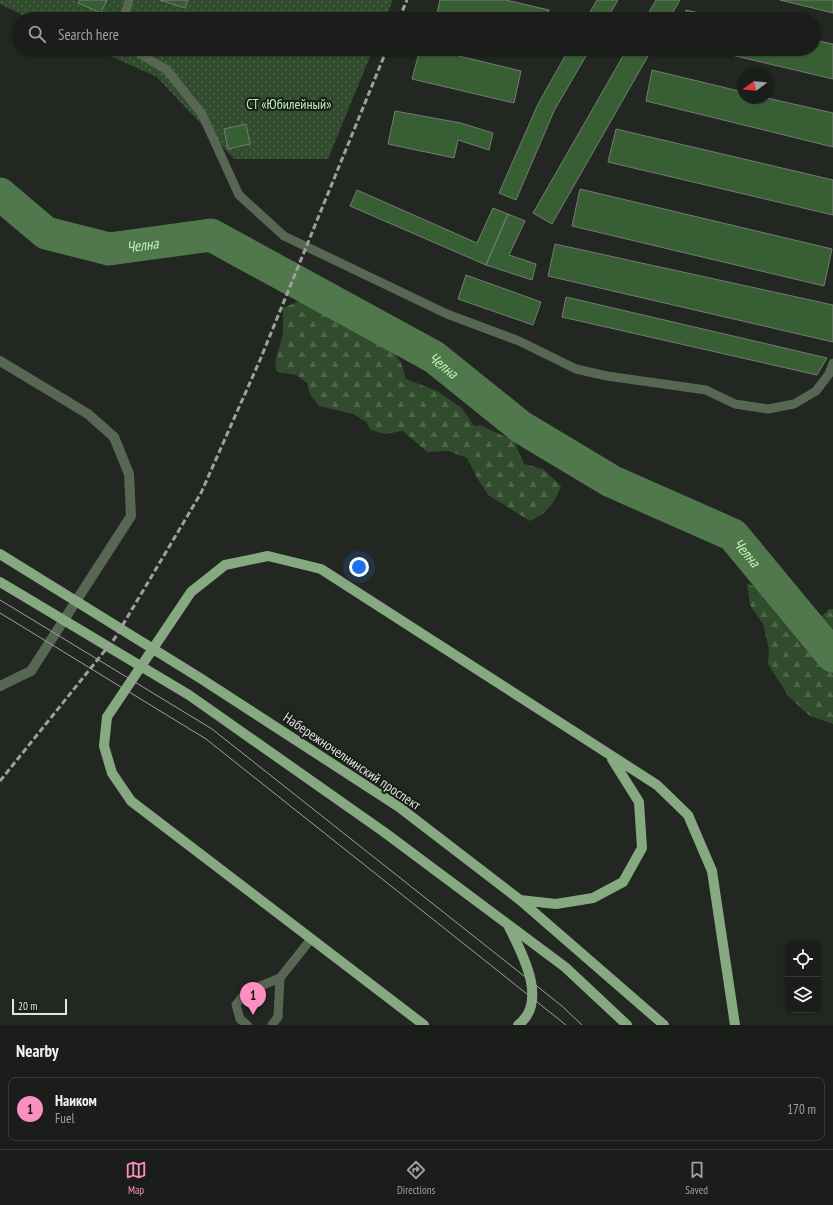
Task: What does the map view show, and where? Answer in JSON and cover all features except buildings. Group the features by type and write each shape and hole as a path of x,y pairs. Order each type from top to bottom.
{"main road":[{"name":"Набережночелнинский проспект","path":"0,554 200,678 399,807 520,900 664,1025"},
{"path":"424,1025 130,801 112,772 104,746 107,717 191,592 225,565 268,556 321,569 657,785 688,815 712,871 735,1025"},
{"path":"0,582 189,695 384,832 565,967 626,1025"},
{"path":"520,900 556,904 593,898 622,882 642,848 639,802 609,755"},
{"path":"508,925 526,962 533,996 524,1020 518,1025"}],"street":[{"path":"0,361 88,414 114,437 129,474 131,516 31,671 0,686"}],"lane":[{"path":"126,12 129,0"},
{"path":"143,56 166,70 202,114 239,195 284,236 447,314 519,341 576,369 607,376 706,390 735,404 768,409 794,404 816,391 829,374 833,364"},
{"path":"247,1025 240,1019 236,1005 246,992 280,978 311,939"},
{"path":"272,1025 278,1017 280,978"}],"green space":[{"path":"0,0 393,0 388,12 17,12 0,4"},
{"name":"СТ «Юбилейный»","path":"110,56 370,56 328,159 234,159 157,77"},
{"path":"302,300 364,337 392,350 401,363 406,379 437,391 462,408 474,426 480,425 514,441 524,464 543,469 561,486 550,507 530,521 488,495 467,458 448,451 427,452 403,431 385,434 371,430 366,422 353,414 319,406 310,394 307,383 296,375 277,372 275,363 283,334 283,308"},
{"path":"747,583 770,594 810,652 823,659 833,668 833,724 810,716 789,697 768,664 769,649 763,624 750,605"},
{"path":"829,609 833,609 833,637 821,617"}],"waterway":[{"name":"Челна","path":"0,194 46,233 109,249 211,235 434,357 521,427 611,481 733,535 833,656"}],"tram line":[{"path":"0,600 212,729 562,1006 582,1025"},
{"path":"0,613 206,739 566,1025"}],"railway":[{"path":"402,12 407,0"},
{"path":"0,781 115,638 201,493 260,360 384,56"}],"place":[{"name":"Наиком","path":"253,1015"}]}
